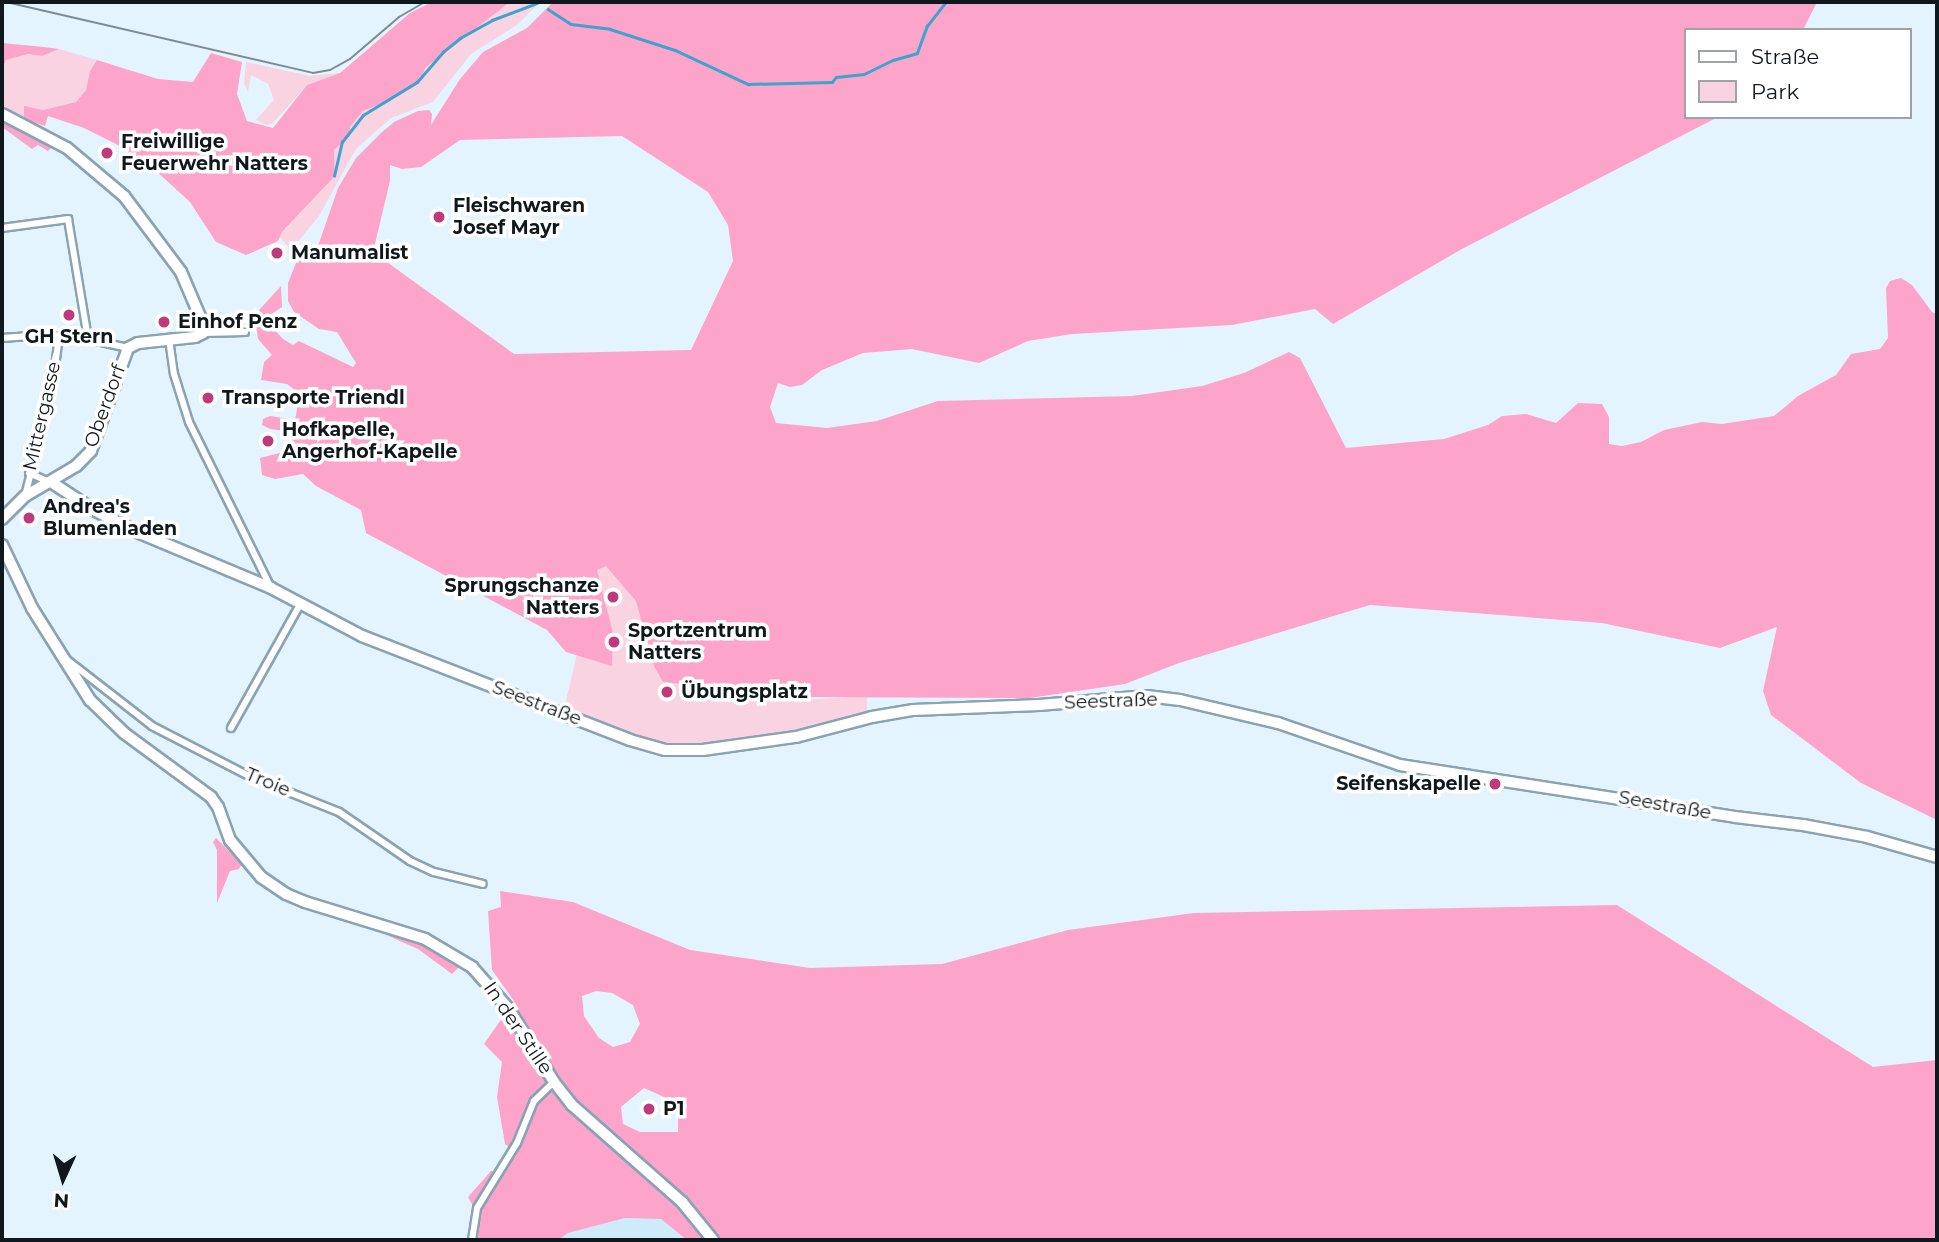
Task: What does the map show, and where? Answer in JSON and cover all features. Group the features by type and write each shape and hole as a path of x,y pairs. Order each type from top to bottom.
{"street":[{"path":"2,114 67,148 124,196 181,272 203,321 203,333"},
{"path":"2,228 68,219 88,339"},
{"name":"Oberdorf","path":"2,519 25,496 51,482 91,451 128,348 138,343 195,337 203,333 244,332"},
{"path":"2,338 59,336 128,348"},
{"name":"Mittergasse","path":"25,496 52,390 59,336"},
{"path":"169,339 174,374 189,422 271,588"},
{"path":"29,473 51,482"},
{"name":"Seestraße","path":"51,482 98,513 146,537 271,588 362,636 630,740 665,750 703,750 796,737 872,717 914,710 1039,705 1147,696 1180,700 1278,723 1374,758 1409,767 1803,825 1867,836 1937,857"},
{"name":"In der Stille","path":"2,545 32,608 81,689 111,723 211,797 221,812 230,840 245,860 270,884 295,899 413,935 461,959 495,989 554,1082 582,1114 682,1202 713,1240"},
{"path":"231,728 301,603"},
{"name":"Troie","path":"64,658 152,726 251,776 340,811 410,861 434,872 483,884"},
{"path":"472,1240 477,1208 517,1143 534,1101 554,1082"}],"shaded area":[{"path":"432,2 510,2 425,68 421,79 393,99 363,111 350,127 350,136 334,150 335,176 282,232 278,241 246,255 216,242 190,202 155,170 120,146 84,128 48,116 45,126 24,119 24,106 43,110 76,102 86,90 90,71 97,60 158,79 193,82 211,53 242,62 237,94 247,121 273,128 307,85 340,73 410,13"},
{"path":"553,2 1817,2 1804,28 1684,28 1684,119 1714,119 1460,250 1333,324 1315,309 1232,325 1072,334 1028,341 979,363 912,349 863,353 822,370 802,385 790,387 778,383 770,407 776,423 827,428 877,421 938,401 1132,396 1202,386 1244,373 1289,352 1300,358 1346,448 1444,439 1488,425 1502,416 1526,414 1556,423 1578,403 1602,404 1609,417 1609,444 1622,446 1641,442 1664,430 1702,422 1722,424 1774,416 1798,396 1836,375 1851,354 1880,349 1888,338 1886,288 1890,281 1901,278 1912,285 1932,312 1937,314 1937,820 1861,783 1771,715 1763,691 1777,627 1720,648 1602,623 1370,605 1179,663 1125,684 1030,698 788,697 663,682 654,666 636,601 606,566 597,570 613,633 612,666 566,652 547,630 366,533 361,510 316,486 303,474 275,479 262,475 260,458 291,450 294,432 270,429 262,425 263,419 270,416 295,420 300,394 287,384 261,380 264,362 272,355 258,339 255,318 281,286 282,307 273,313 271,326 293,345 299,341 353,367 356,363 337,332 319,329 294,312 288,301 288,283 298,258 318,246 338,188 356,158 394,122 418,111 429,110 432,114 431,125 460,79 483,52 527,28","holes":["622,136 708,192 728,225 733,261 691,350 514,354 373,252 390,181 390,165 402,169 421,167 460,140"]},
{"path":"2,43 59,49 42,56 28,54 6,60 2,71"},
{"path":"2,119 28,130 53,146 48,151 38,145 32,149 2,127"},
{"path":"216,838 242,864 239,869 230,871 217,903 217,850 213,842"},
{"path":"500,891 573,902 690,950 810,968 942,964 1068,930 1194,913 1617,905 1873,1067 1937,1060 1937,1240 687,1240 661,1219 625,1218 568,1233 558,1240 473,1240 474,1208 468,1197 491,1171 500,1172 516,1151 505,1144 497,1097 502,1062 484,1044 514,1001 492,970 488,911 501,907","holes":["596,991 612,993 633,1005 640,1024 630,1042 613,1047 599,1038 584,1016 582,996","644,1088 666,1098 678,1111 678,1132 640,1132 623,1124 621,1107"]},
{"path":"386,935 442,951 443,958 455,966 461,965 452,974 418,949"},
{"path":"625,1218 661,1219 687,1240 558,1240 568,1233"}],"green space":[{"path":"510,2 540,2 517,25 471,54 433,102 391,118 356,149 319,216 291,250 279,236 335,176 334,150 349,136 350,127 363,111 393,99 425,68"},
{"path":"59,49 97,60 90,71 86,90 76,102 43,110 24,107 24,119 2,109 2,71 6,60 28,54 42,56"},
{"path":"246,62 310,76 340,73 307,85 272,124 267,125 256,120 274,100 268,84 251,75 248,92 244,83"},
{"name":"Sportzentrum Natters","path":"606,565 636,601 663,682 786,701 867,696 867,714 784,735 685,746 635,737 564,709 597,569"}],"waterway":[{"path":"548,9 571,24 610,29 675,50 748,84 832,82 836,77 864,74 893,60 917,53 927,26 946,2"},
{"path":"334,176 342,142 363,115 417,82 443,52 460,38 492,20 537,3"}],"tram line":[{"path":"6,2 313,73 330,70 350,59 399,17 425,2"}],"place":[{"name":"Freiwillige Feuerwehr Natters","path":"107,153"},
{"name":"Fleischwaren Josef Mayr","path":"439,217"},
{"name":"Manumalist","path":"277,253"},
{"name":"GH Stern","path":"69,315"},
{"name":"Einhof Penz","path":"164,322"},
{"name":"Transporte Triendl","path":"208,398"},
{"name":"Hofkapelle, Angerhof-Kapelle","path":"268,441"},
{"name":"Andrea's Blumenladen","path":"29,518"},
{"name":"Sprungschanze Natters","path":"613,597"},
{"name":"Sportzentrum Natters","path":"614,642"},
{"name":"Übungsplatz","path":"667,692"},
{"name":"Seifenskapelle","path":"1495,784"},
{"name":"P1","path":"649,1109"}]}
